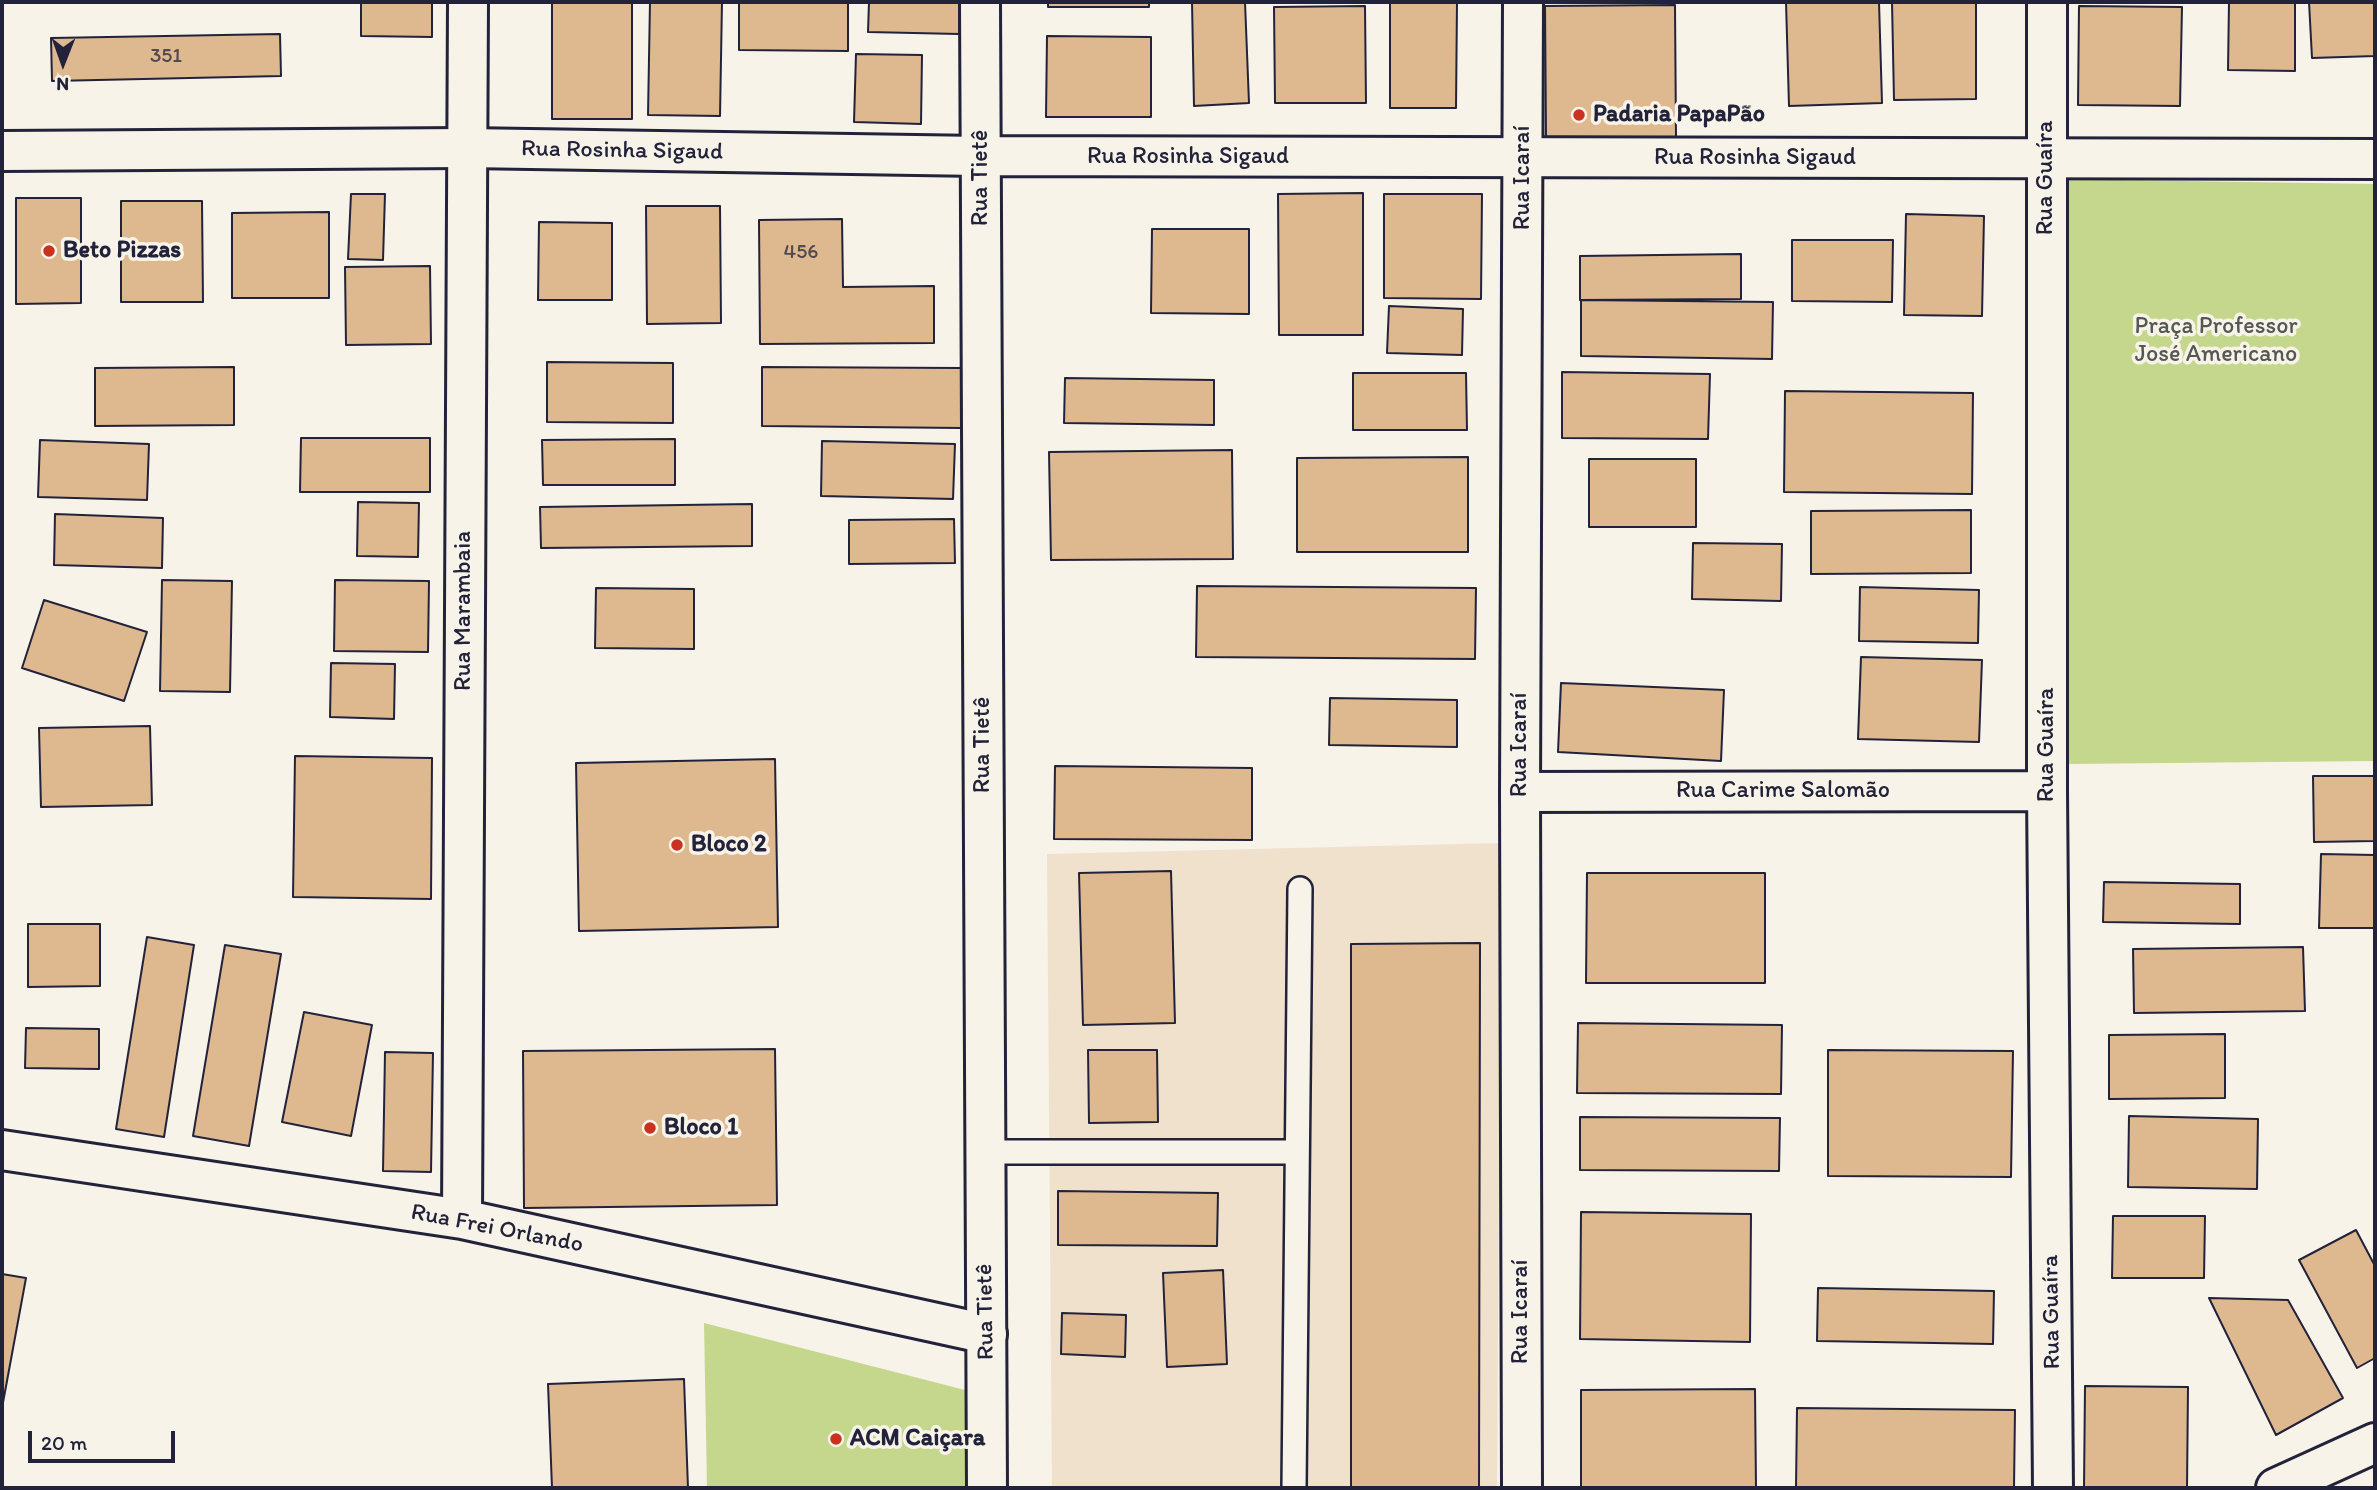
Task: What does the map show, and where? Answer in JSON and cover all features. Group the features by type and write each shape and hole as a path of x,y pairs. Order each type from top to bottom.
{"street":[{"name":"Rua Marambaia","path":"462,1220 468,2"},
{"name":"Rua Tietê","path":"980,2 987,1488"},
{"name":"Rua Icaraí","path":"1522,1488 1520,792 1523,2"},
{"name":"Rua Guaíra","path":"2046,2 2047,791 2053,1488"},
{"name":"Rua Rosinha Sigaud","path":"2,150 466,148 980,156 2375,159"},
{"name":"Rua Carime Salomão","path":"1520,792 2047,791"},
{"name":"Rua Frei Orlando","path":"2,1150 462,1220 987,1334"},
{"path":"2276,1488 2375,1443"}],"lane":[{"path":"1294,1488 1300,889"},
{"path":"985,1152 1297,1152"}],"shaded area":[{"path":"1501,843 1497,1488 1052,1488 1047,854"}],"green space":[{"name":"Praça Professor José Americano","path":"2054,179 2375,184 2375,761 2066,764"},
{"name":"ACM Caiçara","path":"704,1323 965,1390 965,1488 707,1488"}],"building":[{"path":"361,2 432,2 432,37 361,36"},
{"path":"552,2 632,2 632,119 552,119"},
{"path":"650,2 722,2 720,116 648,115"},
{"path":"739,2 848,2 848,51 739,50"},
{"path":"869,2 959,2 959,34 868,32"},
{"path":"1048,2 1149,2 1149,7 1048,7"},
{"path":"1192,2 1245,2 1249,103 1194,106"},
{"path":"1390,2 1457,2 1456,108 1390,108"},
{"path":"1786,2 1879,2 1882,103 1789,106"},
{"path":"1892,2 1976,2 1976,99 1894,100"},
{"path":"2229,2 2295,2 2295,71 2228,70"},
{"path":"2309,2 2375,2 2375,56 2312,58"},
{"path":"1675,5 1676,137 1546,138 1545,6"},
{"path":"1365,6 1366,103 1275,103 1274,7"},
{"path":"2079,6 2182,7 2180,106 2078,105"},
{"path":"280,34 281,76 52,81 51,38"},
{"path":"1047,36 1151,37 1151,117 1046,117"},
{"path":"856,54 922,55 921,124 854,122"},
{"path":"1363,193 1363,335 1279,335 1278,194"},
{"path":"351,194 385,194 383,260 348,259"},
{"path":"1384,194 1482,194 1481,299 1384,298"},
{"name":"Beto Pizzas","path":"16,198 81,198 81,303 16,304"},
{"path":"121,201 202,201 203,302 121,302"},
{"path":"646,206 720,206 721,323 647,324"},
{"path":"329,212 329,298 232,298 232,213"},
{"path":"1906,214 1984,216 1982,316 1904,315"},
{"path":"842,219 843,287 934,286 934,343 760,344 759,220"},
{"path":"539,222 612,223 612,300 538,300"},
{"path":"1152,229 1249,229 1249,314 1151,313"},
{"path":"1792,240 1893,240 1892,302 1792,301"},
{"path":"1741,254 1741,299 1580,300 1580,256"},
{"path":"430,266 431,344 346,345 345,267"},
{"path":"1581,300 1773,302 1772,359 1581,356"},
{"path":"1389,306 1463,309 1462,355 1387,353"},
{"path":"547,362 673,363 673,423 547,422"},
{"path":"234,367 234,425 95,426 95,368"},
{"path":"762,367 961,368 961,428 762,426"},
{"path":"1562,372 1710,374 1708,439 1562,438"},
{"path":"1353,373 1466,373 1467,430 1353,430"},
{"path":"1065,378 1214,380 1214,425 1064,423"},
{"path":"1785,391 1973,393 1972,494 1784,492"},
{"path":"301,438 430,438 430,492 300,492"},
{"path":"675,439 675,485 543,485 542,440"},
{"path":"40,440 149,444 147,500 38,497"},
{"path":"822,441 955,444 953,499 821,496"},
{"path":"1232,450 1233,559 1051,560 1049,452"},
{"path":"1468,457 1468,552 1297,552 1297,458"},
{"path":"1589,459 1696,459 1696,527 1589,527"},
{"path":"358,502 419,503 418,557 357,556"},
{"path":"752,504 752,546 541,548 540,507"},
{"path":"1971,510 1971,573 1811,574 1811,511"},
{"path":"55,514 163,518 162,568 54,565"},
{"path":"954,519 955,563 849,564 849,520"},
{"path":"1693,543 1782,544 1781,601 1692,599"},
{"path":"162,580 232,581 230,692 160,691"},
{"path":"335,580 429,581 428,652 334,651"},
{"path":"1197,586 1476,588 1475,659 1196,657"},
{"path":"1860,587 1979,590 1978,643 1859,641"},
{"path":"596,588 694,589 694,649 595,648"},
{"path":"44,600 147,632 124,701 22,668"},
{"path":"1861,657 1982,660 1979,742 1858,739"},
{"path":"331,663 395,664 394,719 330,717"},
{"path":"1561,683 1724,690 1721,761 1558,752"},
{"path":"1330,698 1457,700 1457,747 1329,745"},
{"path":"150,726 152,805 41,807 39,728"},
{"path":"295,756 432,758 431,899 293,897"},
{"name":"Bloco 2","path":"775,759 778,927 579,931 576,763"},
{"path":"1055,766 1252,768 1252,840 1054,839"},
{"path":"2313,776 2375,776 2375,841 2314,842"},
{"path":"2321,854 2375,855 2375,928 2319,928"},
{"path":"1171,871 1175,1023 1083,1025 1079,873"},
{"path":"1587,873 1765,873 1765,983 1586,983"},
{"path":"2104,882 2240,884 2240,924 2103,922"},
{"path":"28,924 100,924 100,986 28,987"},
{"path":"147,937 194,945 164,1137 116,1129"},
{"path":"1480,943 1479,1488 1351,1488 1351,944"},
{"path":"225,945 281,954 249,1146 193,1136"},
{"path":"2303,947 2305,1011 2134,1013 2133,949"},
{"path":"304,1012 372,1025 351,1136 282,1122"},
{"path":"1578,1023 1782,1025 1781,1094 1577,1093"},
{"path":"26,1028 99,1029 99,1069 25,1068"},
{"path":"2225,1034 2225,1098 2109,1099 2109,1035"},
{"name":"Bloco 1","path":"775,1049 777,1205 524,1208 523,1051"},
{"path":"1088,1050 1157,1050 1158,1122 1089,1123"},
{"path":"1828,1050 2013,1051 2011,1177 1828,1176"},
{"path":"385,1052 433,1053 431,1172 383,1171"},
{"path":"2129,1116 2258,1119 2257,1189 2128,1187"},
{"path":"1580,1117 1780,1118 1779,1171 1580,1170"},
{"path":"1058,1191 1218,1193 1217,1246 1058,1245"},
{"path":"1581,1212 1751,1214 1750,1342 1580,1339"},
{"path":"2113,1216 2205,1216 2204,1278 2112,1278"},
{"path":"2356,1230 2375,1266 2375,1358 2357,1368 2299,1260"},
{"path":"1223,1270 1227,1364 1167,1367 1163,1273"},
{"path":"2,1274 26,1278 2,1408"},
{"path":"1818,1288 1994,1291 1993,1344 1817,1341"},
{"path":"2209,1298 2288,1300 2343,1398 2276,1435"},
{"path":"1062,1313 1126,1315 1125,1357 1061,1354"},
{"path":"684,1379 688,1488 552,1488 548,1384"},
{"path":"2085,1386 2188,1387 2187,1488 2084,1488"},
{"path":"1755,1389 1756,1488 1581,1488 1581,1390"},
{"path":"1797,1408 2015,1410 2014,1488 1796,1488"}],"place":[{"name":"Padaria PapaPão","path":"1579,115"},
{"name":"Beto Pizzas","path":"49,251"},
{"name":"Bloco 2","path":"677,845"},
{"name":"Bloco 1","path":"650,1128"},
{"name":"ACM Caiçara","path":"836,1439"}]}
